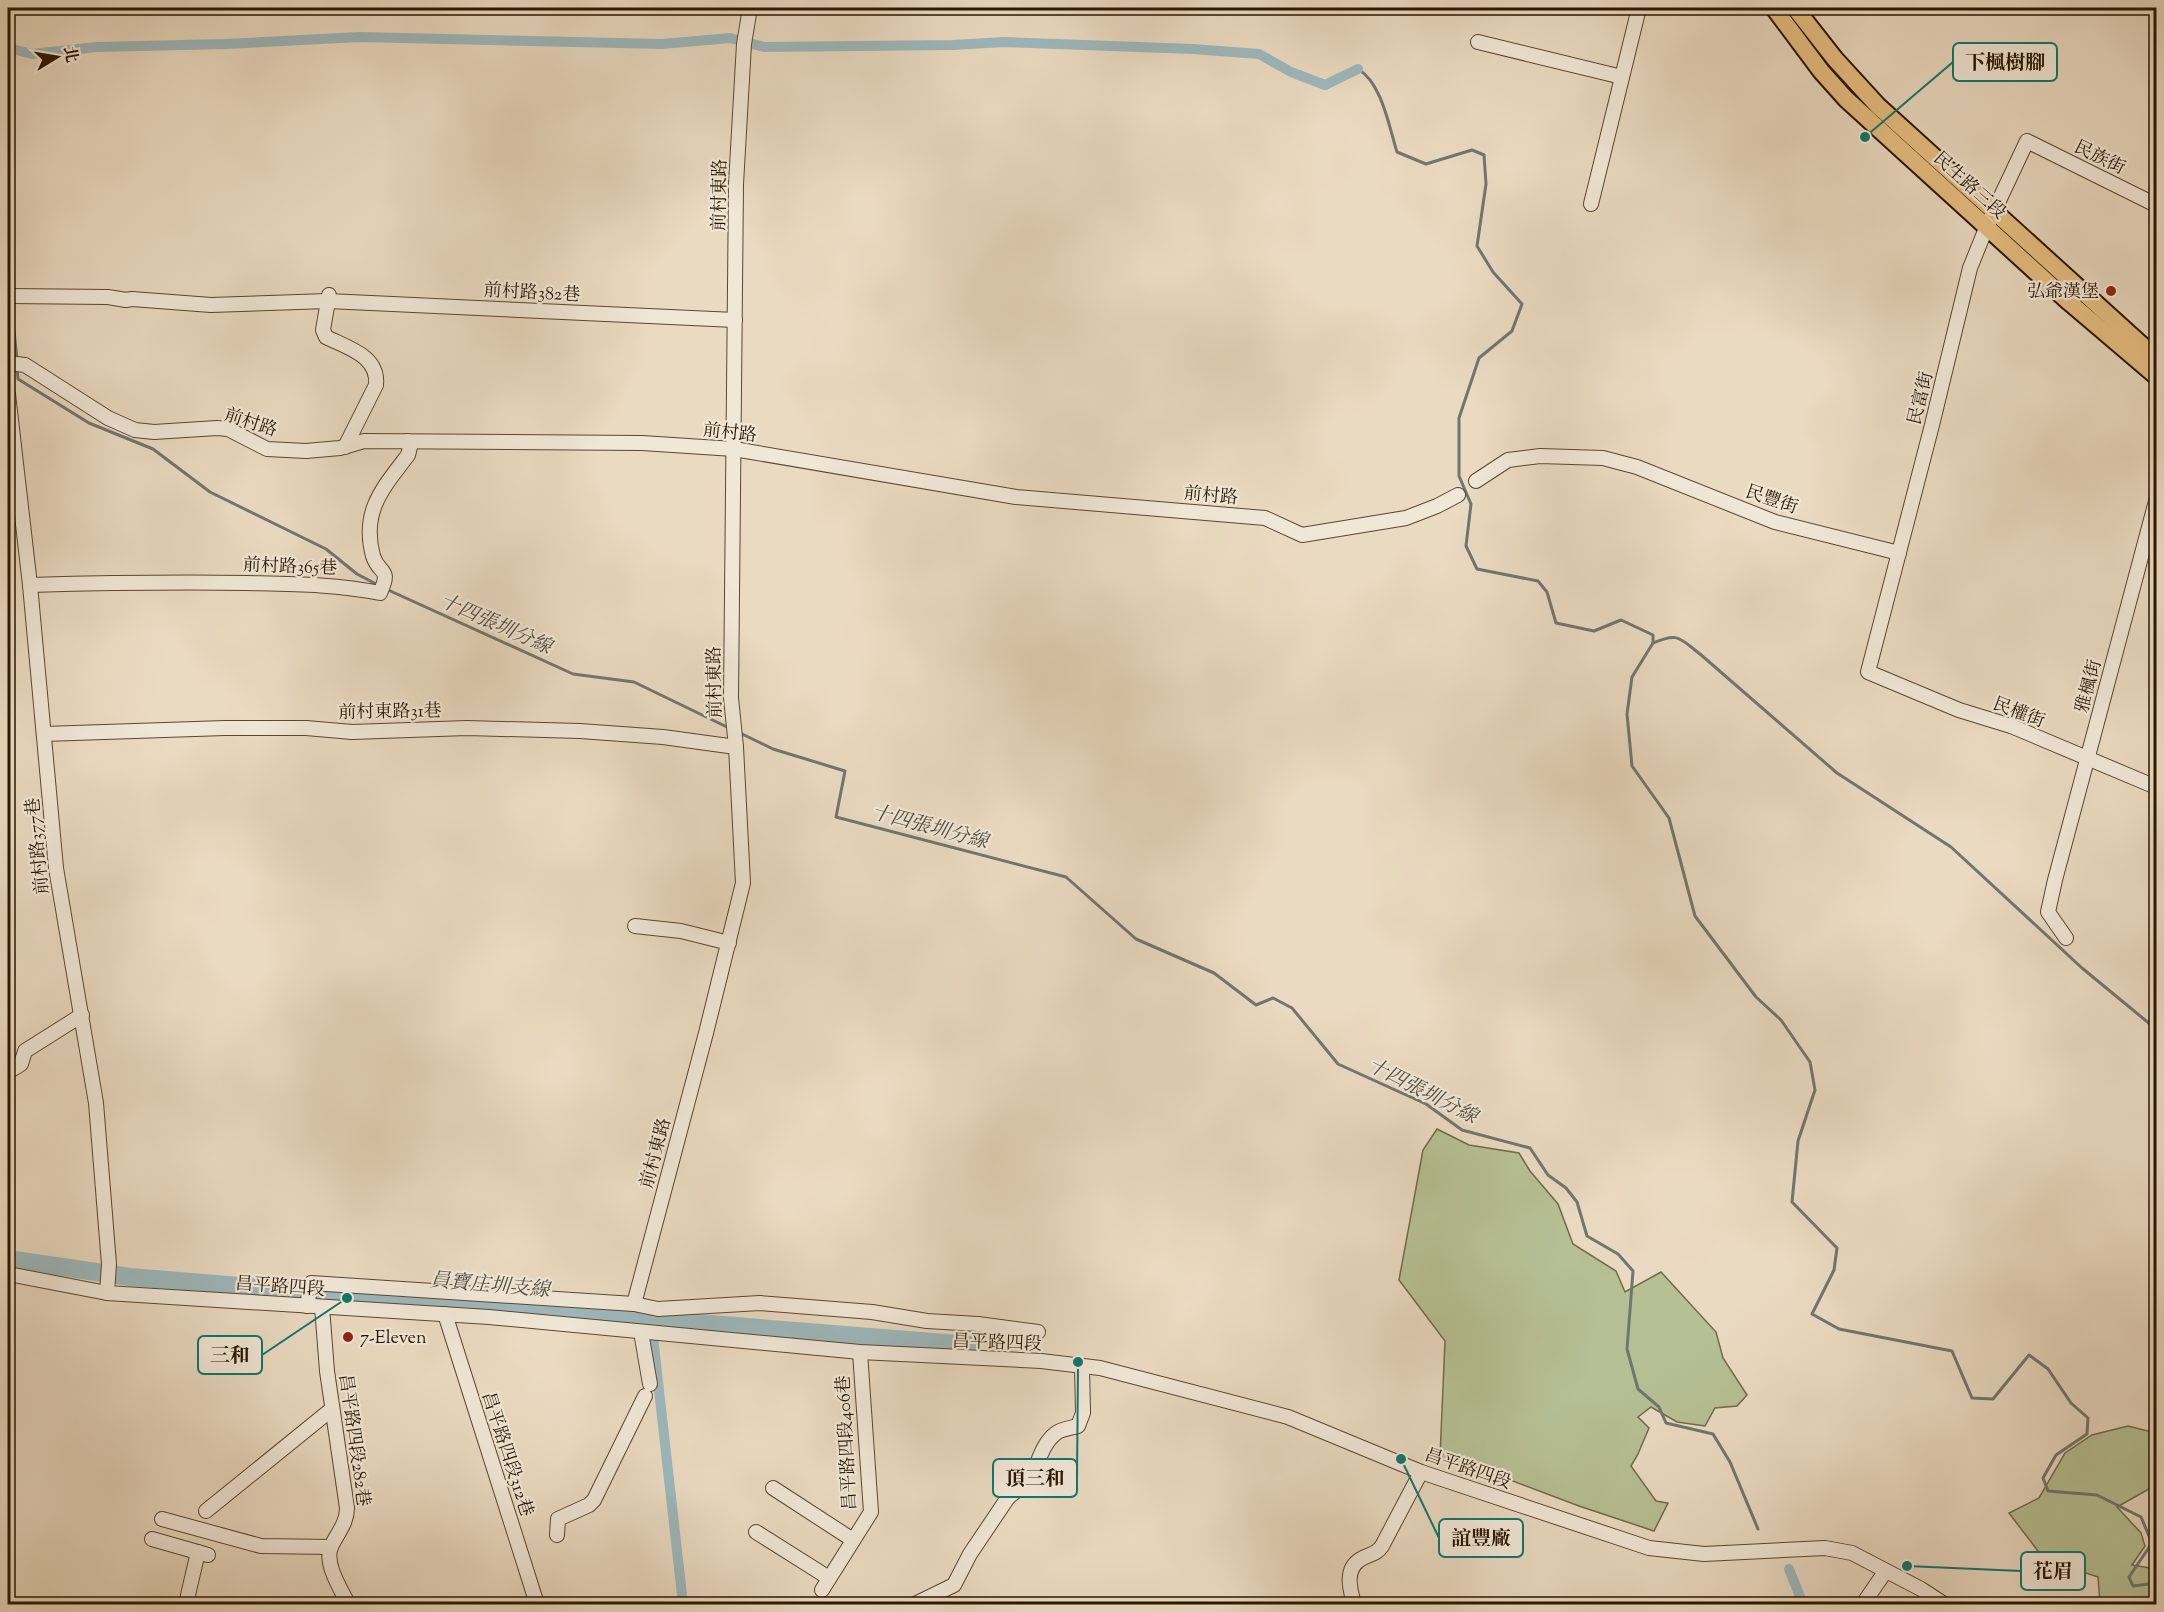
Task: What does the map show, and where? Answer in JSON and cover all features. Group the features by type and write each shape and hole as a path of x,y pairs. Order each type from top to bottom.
{"main road":[{"name":"民生路三段","path":"1774,8 1821,71 1846,99 2069,302 2157,376"},
{"name":"民生路三段","path":"1795,8 1859,87 2157,358"}],"street":[{"name":"前村東路","path":"634,1304 743,883 736,747 730,698 736,184 744,44 750,8"},
{"path":"1591,204 1639,8"},
{"path":"1478,42 1622,77"},
{"name":"民富街","path":"1868,672 1970,268 2027,141"},
{"name":"民族街","path":"2027,141 2157,205"},
{"name":"前村路382巷","path":"8,296 108,297 211,305 328,297 735,320"},
{"path":"328,297 323,330 326,337 367,357 374,368 376,380 363,414 345,447"},
{"name":"前村路","path":"8,363 25,365 108,418 135,430 154,432 228,429 267,449 306,451 345,447 363,441 642,443 734,449 1016,497 1264,518 1302,535 1406,518 1458,495"},
{"name":"前村路377巷","path":"8,394 30,585 56,868 82,1015 99,1133 109,1264 107,1293"},
{"name":"前村路365巷","path":"30,585 175,582 273,583 347,586 380,593 386,580 384,572 374,559 370,537 370,516 375,501 408,455 410,447 408,441"},
{"name":"民豐街","path":"1476,481 1508,460 1540,456 1603,458 1637,467 1775,522 1899,553"},
{"name":"雅楓街","path":"2066,938 2048,912 2157,501"},
{"name":"民權街","path":"1868,672 1959,710 2011,726 2157,787"},
{"name":"前村東路31巷","path":"44,734 225,728 306,728 352,732 467,728 580,731 651,736 736,747"},
{"path":"635,926 681,931 729,943"},
{"path":"8,1072 21,1064 26,1051 82,1015"},
{"name":"昌平路四段","path":"8,1274 107,1293 489,1317 860,1352 1041,1361 1111,1370 1288,1418 1421,1472 1649,1548 1704,1554 1825,1548 1852,1553 1921,1589 1944,1605"},
{"path":"307,1306 310,1283 634,1304 658,1309 760,1303 872,1312 927,1321 978,1324 1038,1332"},
{"name":"昌平路四段282巷","path":"322,1307 332,1409 347,1519 331,1546"},
{"name":"昌平路四段312巷","path":"445,1314 537,1605"},
{"path":"557,1535 558,1519 589,1505 594,1500 647,1390 641,1332"},
{"name":"昌平路四段406巷","path":"756,1532 826,1584 872,1512 860,1352"},
{"path":"915,1605 954,1585 970,1554 1007,1498 1029,1482 1045,1446 1056,1433 1078,1426 1083,1413 1082,1366"},
{"path":"206,1511 332,1409"},
{"path":"1354,1605 1349,1585 1350,1574 1362,1558 1378,1553 1421,1472"},
{"path":"773,1488 854,1540"},
{"path":"162,1519 261,1546 331,1546 330,1563 348,1605"},
{"path":"153,1539 203,1554 188,1596 190,1605"},
{"path":"1863,1605 1885,1572"}],"green space":[{"path":"1437,1129 1469,1145 1519,1153 1530,1171 1558,1204 1573,1244 1616,1271 1625,1292 1661,1272 1716,1332 1723,1358 1747,1395 1737,1406 1715,1408 1705,1426 1677,1422 1651,1407 1638,1417 1649,1428 1631,1466 1656,1501 1668,1503 1654,1531 1478,1468 1440,1457 1445,1341 1399,1280 1423,1150"},
{"path":"2128,1426 2156,1433 2156,1485 2117,1507 2141,1533 2145,1546 2132,1565 2156,1569 2156,1604 2100,1604 2098,1577 2044,1559 2009,1513 2039,1498 2065,1453 2092,1435"}],"waterway":[{"path":"8,48 32,54 97,47 225,44 360,37 662,44 730,38 764,47 953,45 1004,42 1193,49 1259,54 1291,72 1325,85 1358,69"},
{"path":"1358,69 1373,84 1379,95 1397,152 1426,164 1472,150 1484,155 1486,184 1477,246 1493,272 1522,304 1512,331 1479,358 1459,418 1459,476 1471,504 1466,546 1477,569 1538,581 1547,592 1556,623 1594,631 1621,620 1653,635 1653,643 1632,677 1627,714 1632,766 1669,818 1695,916 1756,997 1781,1020 1810,1062 1815,1090 1798,1141 1792,1202 1837,1248 1834,1270 1812,1314 1839,1329 1952,1351 1972,1398 1993,1399 2029,1355 2048,1369 2071,1403 2088,1418 2087,1434 2056,1455 2043,1478 2048,1491 2097,1495 2141,1517 2152,1543 2129,1577 2133,1586 2156,1583"},
{"name":"十四張圳分線","path":"8,257 11,292"},
{"name":"十四張圳分線","path":"11,301 17,360"},
{"name":"十四張圳分線","path":"17,367 18,379 89,423 153,449 210,492 326,549 357,574 378,585"},
{"name":"十四張圳分線","path":"386,589 573,674 634,682 729,728"},
{"path":"1653,643 1674,637 1687,644 1837,773 1951,847 2082,968 2156,1029"},
{"name":"十四張圳分線","path":"740,733 773,749 845,771 836,817 1066,877 1136,939 1214,973 1256,1005 1273,998 1292,1008 1338,1064 1426,1104 1462,1130 1530,1148 1548,1175 1566,1188 1577,1202 1587,1236 1618,1254 1633,1271 1627,1349 1638,1389 1659,1407 1666,1423 1713,1434 1730,1462 1758,1529"},
{"name":"員寶庄圳支線","path":"8,1259 130,1277 970,1345"},
{"path":"651,1319 683,1604"},
{"path":"1789,1569 1803,1604"}],"place":[{"name":"下楓樹腳","path":"1865,137"},
{"name":"弘爺漢堡","path":"2111,291"},
{"name":"三和","path":"347,1298"},
{"name":"7-Eleven","path":"348,1337"},
{"name":"頂三和","path":"1078,1362"},
{"name":"誼豐廠","path":"1401,1459"},
{"name":"花眉","path":"1907,1566"}]}
